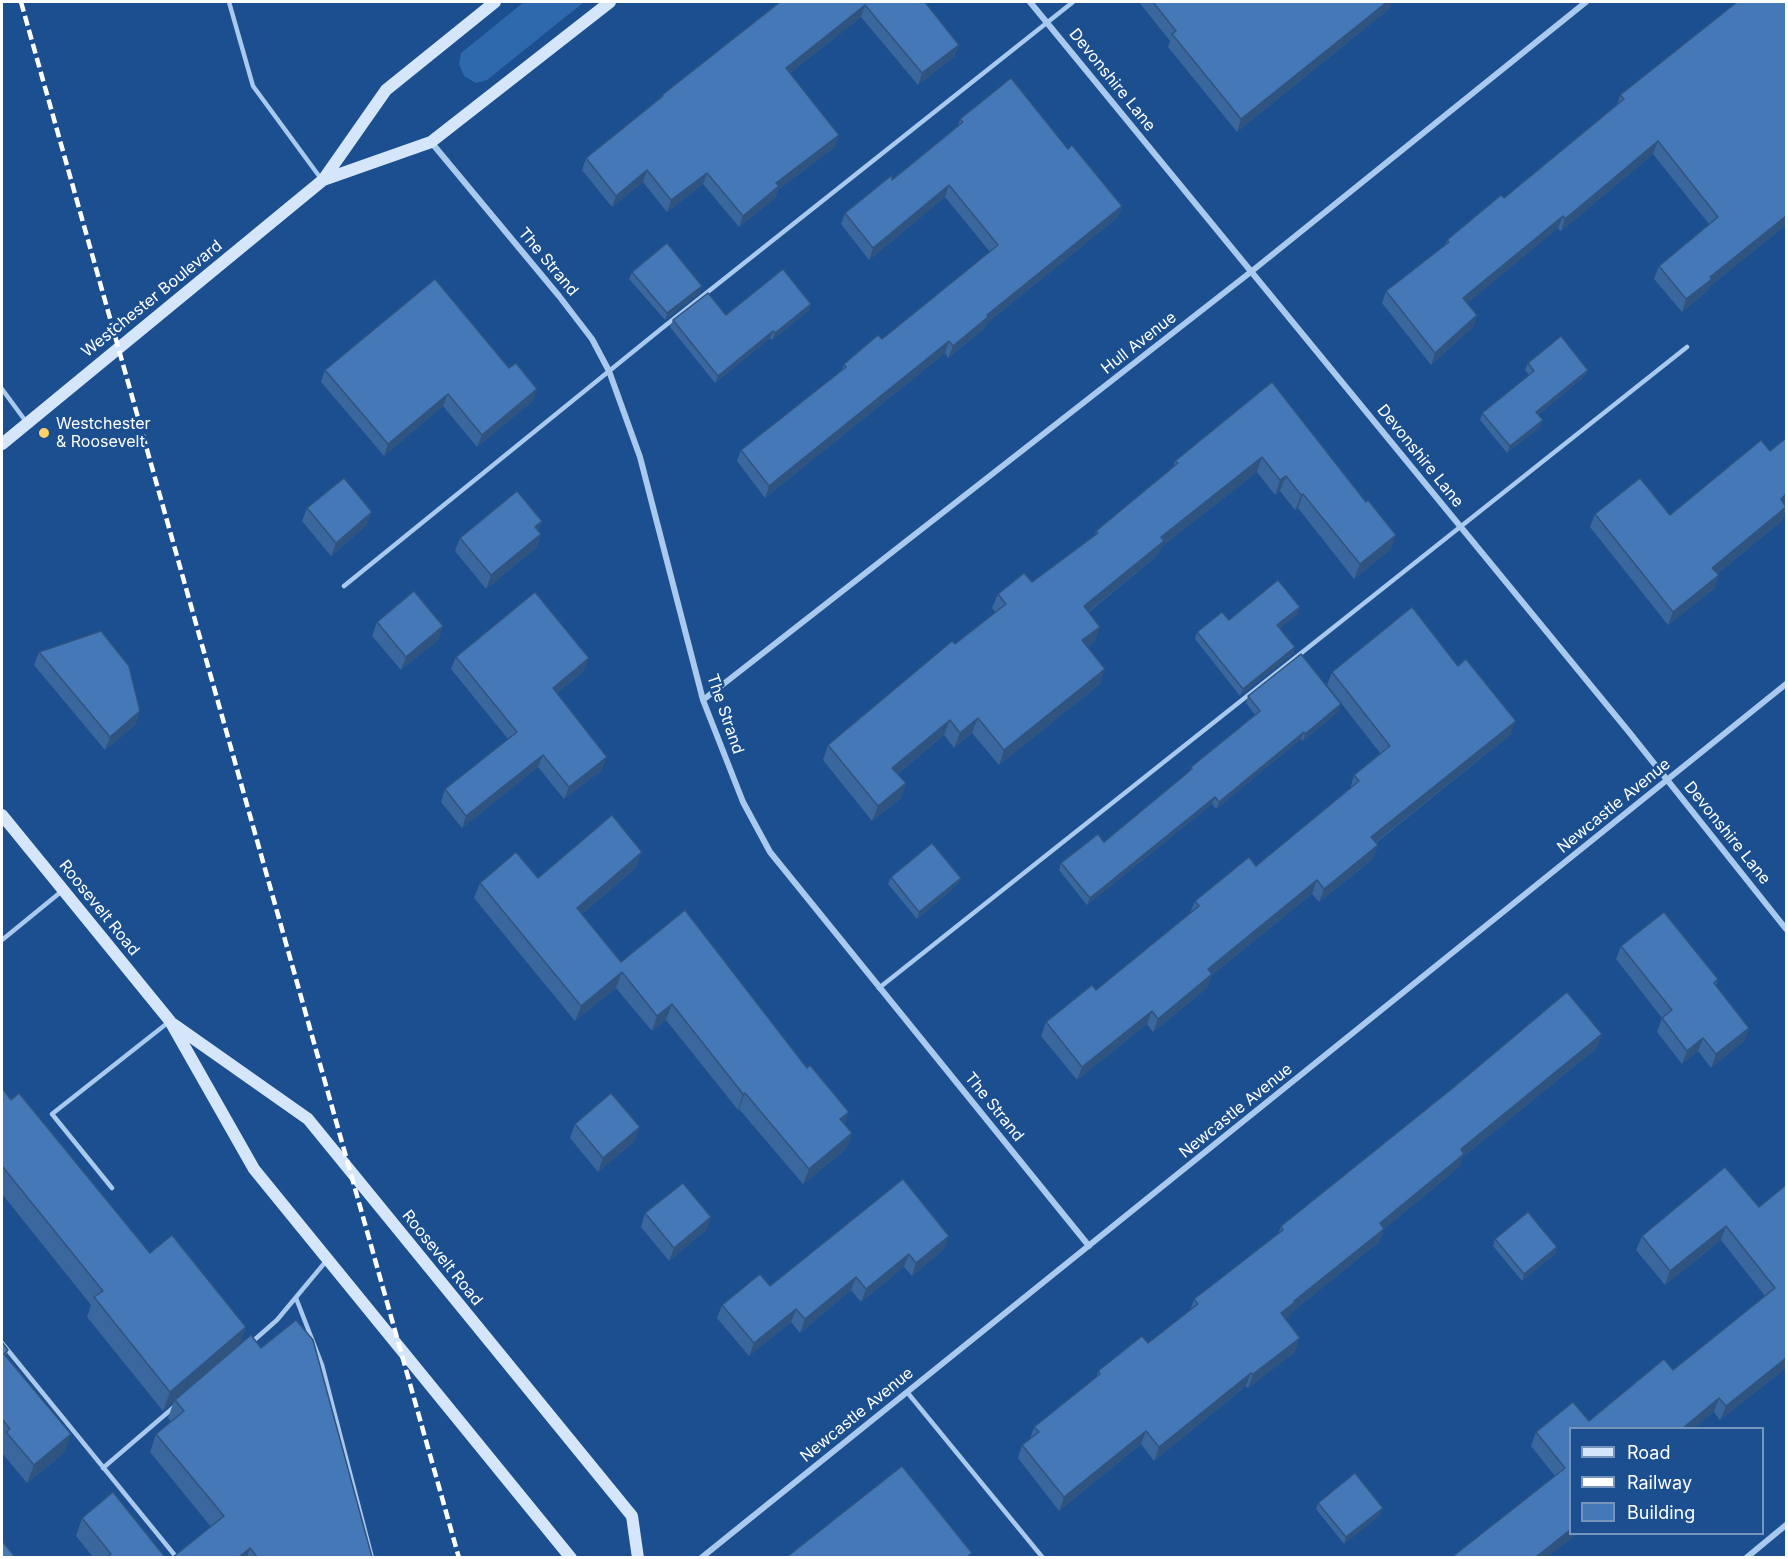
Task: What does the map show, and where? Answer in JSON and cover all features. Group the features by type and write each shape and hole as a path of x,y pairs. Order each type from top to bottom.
{"main road":[{"name":"Westchester Boulevard","path":"2,444 323,180 386,90 495,2"},
{"name":"Westchester Boulevard","path":"323,180 430,142 610,2"},
{"name":"Roosevelt Road","path":"2,815 170,1021 254,1169 571,1557"},
{"name":"Roosevelt Road","path":"170,1021 308,1119 632,1516 638,1557"}],"street":[{"name":"Devonshire Lane","path":"1030,2 1668,780 1786,929"},
{"name":"Hull Avenue","path":"703,699 1252,272 1586,2"},
{"name":"The Strand","path":"430,142 559,296 592,339 609,371 640,457 703,699 743,802 770,852 1089,1246"},
{"name":"Newcastle Avenue","path":"701,1557 1786,684"},
{"path":"1746,1557 1786,1525"}],"lane":[{"path":"229,2 253,86 323,180"},
{"path":"344,586 609,371 1073,2"},
{"path":"879,987 1687,347"},
{"path":"2,389 27,423"},
{"path":"2,940 63,890"},
{"path":"112,1188 52,1114 170,1021"},
{"path":"242,1350 277,1320 328,1259"},
{"path":"296,1298 322,1365 372,1557"},
{"path":"2,1343 177,1557"},
{"path":"907,1392 1042,1557"},
{"path":"103,1468 182,1401"}],"shaded area":[{"path":"524,2 584,2 487,80 476,83 464,76 459,64 461,53"}],"building":[{"path":"780,2 925,2 959,45 922,73 865,5 786,68 839,135 776,183 779,186 743,216 707,173 671,200 647,170 616,196 586,158"},
{"path":"1153,2 1387,2 1241,119 1172,34 1176,31"},
{"path":"1737,2 1786,2 1786,216 1686,299 1659,266 1718,217 1658,141 1565,219 1563,216 1463,298 1477,315 1435,353 1386,291 1449,242 1447,240 1501,195 1504,198 1624,99 1620,95"},
{"path":"1011,78 1068,149 1072,145 1122,206 987,315 988,317 953,346 949,341 769,486 741,450 846,367 844,364 878,335 882,339 998,245 949,185 873,248 845,213 892,175 892,180 963,122 960,119"},
{"path":"667,243 702,286 667,313 632,272"},
{"path":"783,269 811,304 775,333 773,331 718,376 673,320 708,293 726,315"},
{"path":"435,279 509,368 516,363 537,389 482,435 448,394 388,444 325,370"},
{"path":"1561,336 1588,370 1536,412 1543,420 1510,446 1482,413 1534,371 1528,363"},
{"path":"1272,382 1366,502 1368,500 1396,535 1360,564 1303,494 1301,495 1286,476 1280,480 1262,457 1161,537 1164,541 1084,606 1100,627 1082,640 1105,669 1004,750 978,718 960,733 950,720 892,768 906,783 878,806 828,745 952,641 955,644 1006,604 998,594 1024,573 1032,582 1098,533 1096,531 1178,463 1175,461"},
{"path":"1786,438 1786,494 1781,499 1786,507 1712,568 1719,575 1673,612 1595,514 1640,478 1670,515 1761,440 1770,451"},
{"path":"344,478 372,512 336,543 307,508"},
{"path":"517,491 542,521 535,527 541,534 491,575 460,538"},
{"path":"1278,580 1300,607 1277,625 1295,647 1243,689 1197,632 1222,612 1229,620"},
{"path":"414,591 443,626 406,657 377,622"},
{"path":"535,592 589,658 553,688 607,757 569,787 543,755 466,816 445,789 517,732 456,657"},
{"path":"1412,607 1458,666 1466,659 1516,721 1371,837 1378,845 1324,889 1317,880 1208,969 1212,974 1158,1019 1152,1011 1082,1067 1046,1022 1092,985 1096,990 1199,906 1195,901 1249,857 1256,866 1359,781 1354,775 1390,746 1332,672"},
{"path":"101,631 129,666 140,711 110,737 39,652"},
{"path":"1301,654 1341,704 1219,802 1215,797 1090,898 1061,863 1098,834 1104,842 1260,711 1248,696"},
{"path":"612,815 642,852 577,908 621,962 685,910 807,1068 810,1065 849,1112 840,1119 852,1133 809,1169 745,1093 743,1094 672,1004 657,1016 622,972 581,1006 480,883 516,852 538,878"},
{"path":"932,843 961,878 919,912 891,877"},
{"path":"1664,912 1718,979 1714,983 1749,1028 1716,1054 1703,1038 1687,1051 1662,1018 1672,1010 1621,946"},
{"path":"1567,992 1602,1034 1461,1149 1464,1154 1380,1223 1384,1229 1281,1313 1300,1338 1253,1374 1251,1373 1159,1447 1146,1431 1064,1497 1022,1445 1039,1432 1034,1427 1100,1374 1098,1371 1142,1336 1148,1343 1198,1304 1194,1299 1283,1230 1281,1226 1454,1087"},
{"path":"2,1088 11,1100 19,1093 150,1253 172,1235 246,1327 170,1392 94,1297 103,1291 2,1166"},
{"path":"611,1093 640,1127 603,1158 575,1124"},
{"path":"1725,1167 1759,1207 1786,1185 1786,1358 1726,1406 1719,1398 1684,1427 1569,1427 1569,1531 1536,1557 1452,1557 1565,1468 1536,1432 1573,1402 1589,1421 1664,1359 1673,1370 1775,1288 1726,1226 1670,1271 1642,1236"},
{"path":"903,1179 949,1236 916,1263 909,1254 866,1289 856,1277 805,1319 796,1309 754,1343 722,1305 760,1274 770,1286"},
{"path":"683,1183 711,1217 674,1248 645,1213"},
{"path":"1528,1212 1557,1247 1524,1274 1495,1239"},
{"path":"296,1320 313,1340 372,1557 257,1557 250,1548 239,1557 173,1557 224,1516 156,1434 184,1411 175,1400 251,1335 261,1348"},
{"path":"2,1342 8,1350 4,1354 71,1434 34,1465 6,1432 10,1429 2,1419"},
{"path":"902,1466 972,1553 967,1557 788,1556"},
{"path":"1355,1473 1383,1508 1346,1537 1318,1503"},
{"path":"113,1492 165,1557 107,1557 111,1554 82,1518"},
{"path":"2,1541 15,1557 2,1557"}],"railway":[{"path":"21,2 459,1558"}],"place":[{"name":"Westchester & Roosevelt","path":"44,433"}]}
